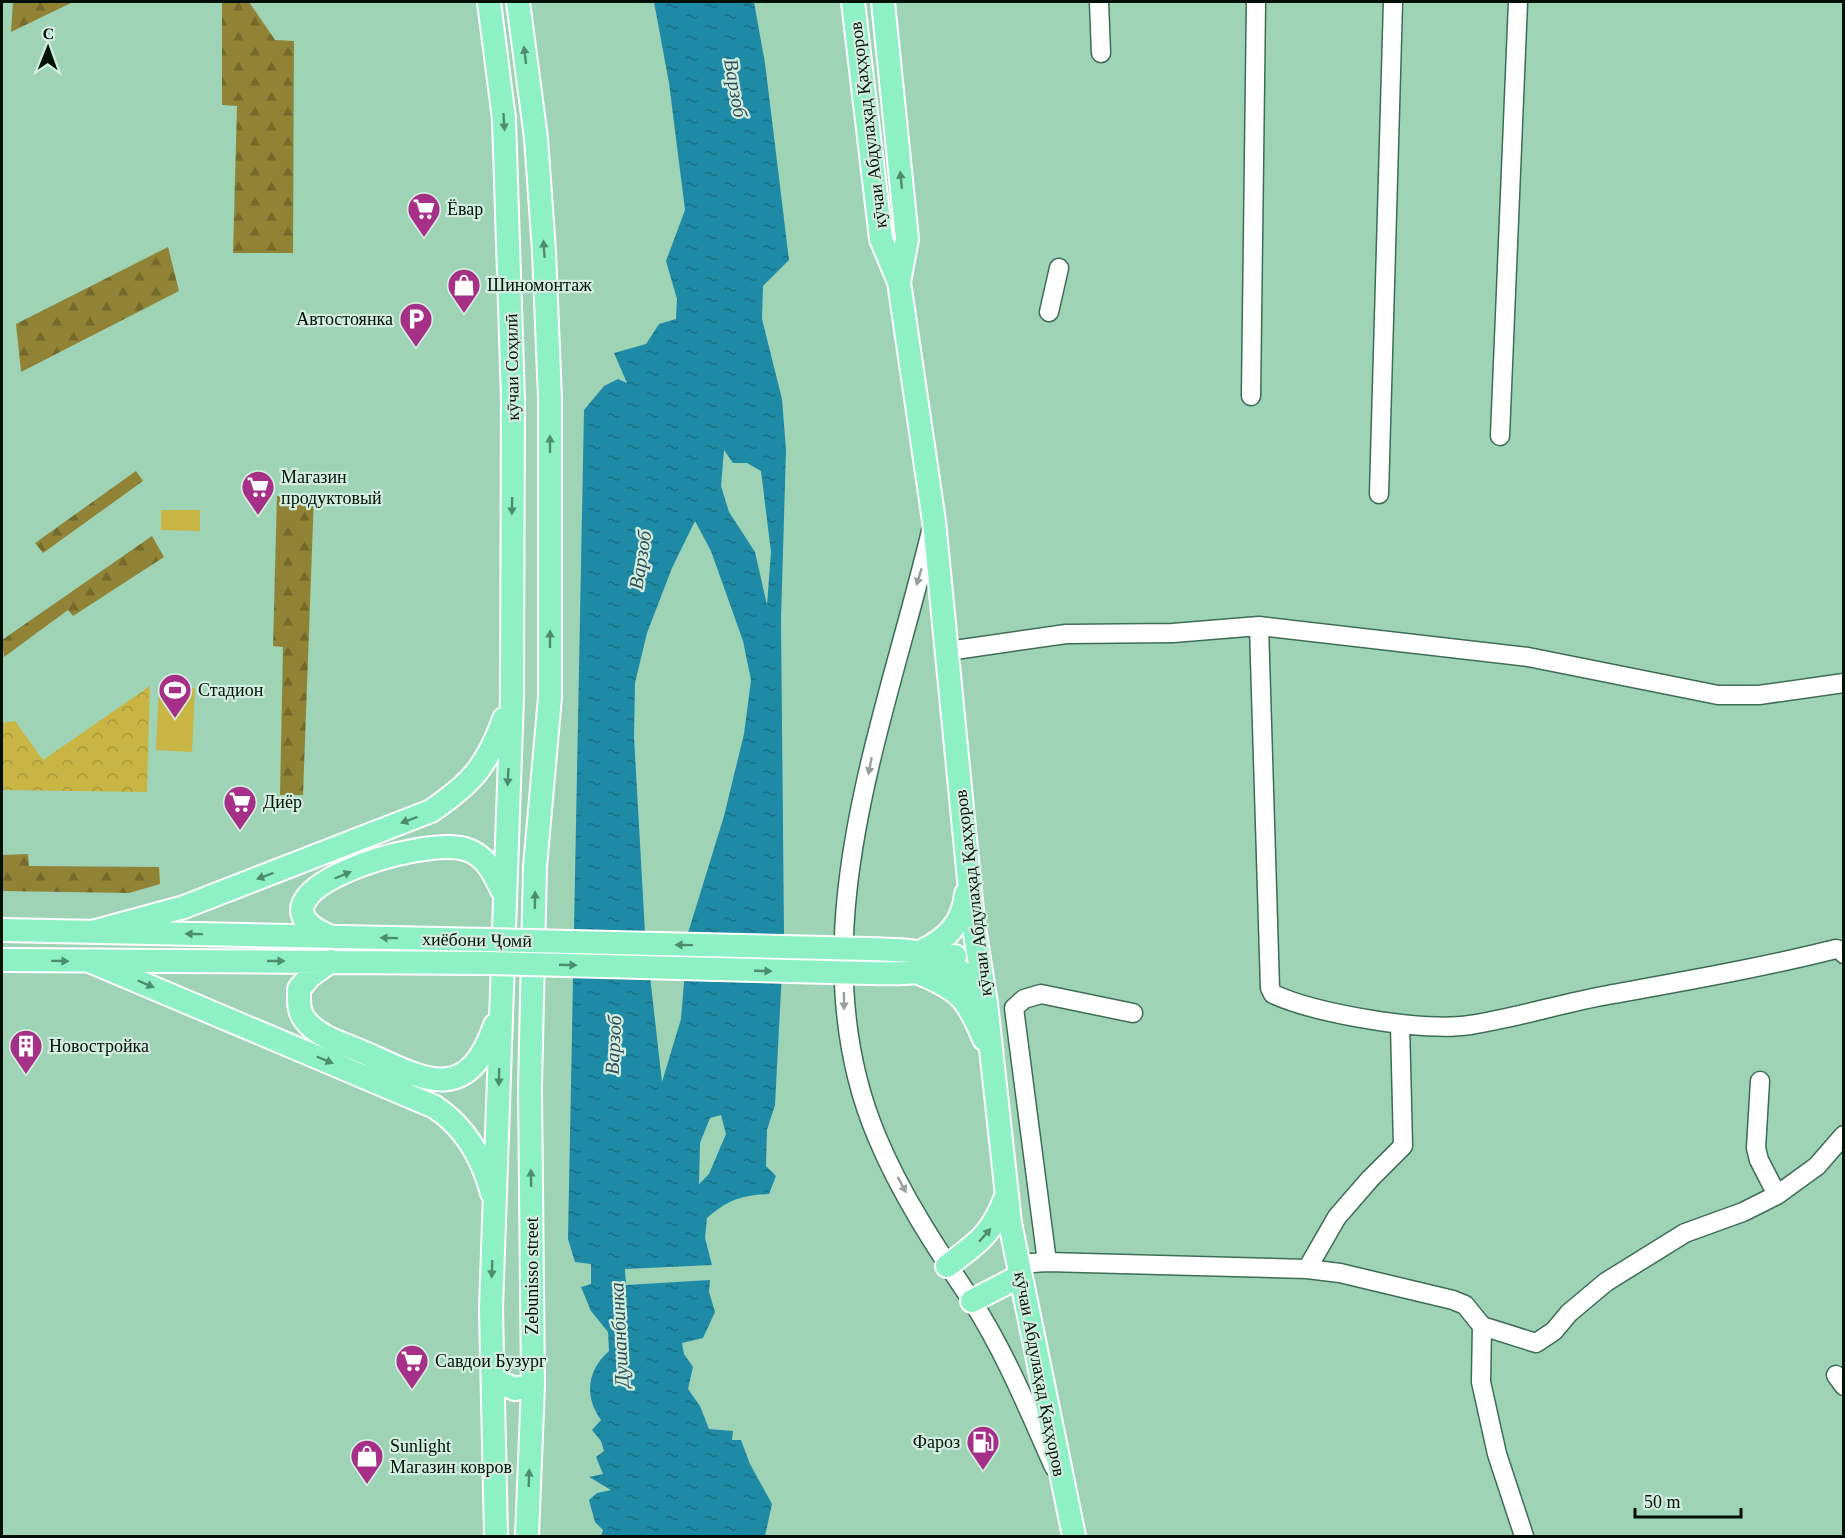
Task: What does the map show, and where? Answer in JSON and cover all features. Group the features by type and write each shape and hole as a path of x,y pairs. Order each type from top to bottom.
{"main road":[{"name":"кӯчаи Соҳилӣ","path":"489,2 504,119 513,400 512,698 503,892 496,1210 491,1309 496,1536"},
{"name":"Zebunisso street","path":"518,2 537,150 550,399 550,698 536,867 531,1088 533,1385 527,1536"},
{"name":"кӯчаи Абдулаҳад Қаҳҳоров","path":"853,2 881,239 899,282 934,521 967,866 986,1003 1007,1192 1019,1270 1064,1489"},
{"name":"кӯчаи Абдулаҳад Қаҳҳоров","path":"883,2 907,238 899,282"},
{"path":"513,400 522,391 530,388 540,390 550,399"},
{"path":"92,932 184,906 431,812 460,791 492,752 512,698"},
{"path":"330,937 311,928 303,920 301,907 305,896 320,885 390,854 421,848 466,849 489,865 503,892"},
{"path":"922,951 941,942 956,926 964,907 967,866"},
{"path":"950,962 962,948 973,921"},
{"name":"хиёбони Ҷомӣ","path":"2,930 922,951 950,962 975,986 986,1003"},
{"name":"хиёбони Ҷомӣ","path":"2,960 488,963 868,974 919,973 950,962"},
{"path":"331,961 310,976 299,989 299,1008 304,1019 319,1033 416,1076 440,1082 456,1077 473,1066 488,1047 501,1008"},
{"path":"92,962 435,1107 453,1120 471,1140 488,1179 496,1210"},
{"path":"919,973 944,983 962,995 976,1021 992,1064"},
{"path":"947,1266 983,1240 998,1220 1007,1192"},
{"path":"972,1301 1019,1270"},
{"path":"494,1380 515,1389 533,1385"},
{"path":"1064,1489 1074,1536"}],"street":[{"path":"1099,2 1101,53"},
{"path":"1251,396 1256,2"},
{"path":"1379,494 1393,2"},
{"path":"1500,436 1518,2"},
{"path":"1049,312 1059,268"},
{"name":"кӯчаи Абдулаҳад Қаҳҳоров","path":"934,521 875,743 854,848 843,916 845,1013 856,1081 877,1137 947,1266 972,1301 1028,1409 1064,1489"},
{"path":"1259,626 1270,988 1281,998 1330,1011 1400,1024 1468,1025 1606,995 1704,980 1836,949 1843,951 1844,954"},
{"path":"948,651 1066,634 1173,633 1259,626 1528,657 1718,695 1759,695 1844,683"},
{"path":"1047,1262 1014,1008 1024,999 1041,994 1133,1013"},
{"path":"1307,1269 1337,1217 1403,1146 1400,1024"},
{"path":"1760,1082 1756,1148 1777,1195"},
{"path":"1019,1270 1047,1262 1307,1269 1340,1273 1453,1300 1465,1305 1482,1326 1536,1343 1545,1340 1569,1313 1606,1281 1685,1233 1743,1212 1777,1195 1817,1166 1844,1135"},
{"path":"1482,1326 1481,1382 1497,1454 1524,1536"}],"green space":[{"path":"13,2 73,2 11,32"},
{"path":"222,2 249,2 275,40 294,41 293,253 233,253 237,106 222,105"},
{"path":"168,247 179,291 21,372 16,324"},
{"path":"136,471 143,481 43,553 35,543"},
{"path":"314,495 303,795 280,795 283,647 273,646 277,496"},
{"path":"161,510 200,510 200,531 161,530"},
{"path":"152,536 164,557 73,616 68,610 4,657 2,640"},
{"path":"150,686 147,792 2,790 2,723 15,721 43,760"},
{"name":"Стадион","path":"159,686 195,688 192,752 156,750"},
{"path":"28,854 29,866 159,867 160,884 129,893 2,891 2,855"}],"water":[{"path":"654,2 754,2 765,63 789,260 763,286 762,319 782,399 786,450 781,619 784,933 775,1105 767,1130 766,1166 776,1176 769,1194 736,1200 721,1207 707,1218 705,1238 712,1265 625,1269 626,1285 710,1280 709,1292 715,1312 703,1338 682,1343 684,1354 693,1367 688,1389 700,1406 709,1429 733,1431 732,1440 741,1440 750,1464 772,1504 765,1536 601,1536 603,1530 595,1522 589,1500 597,1493 611,1490 589,1477 603,1474 596,1457 604,1451 601,1441 592,1430 601,1420 592,1402 590,1384 596,1367 609,1351 608,1332 591,1311 581,1287 591,1284 591,1264 575,1262 568,1239 584,410 604,386 618,379 627,383 614,353 646,344 659,324 676,319 677,299 666,261 685,210 669,83","holes":["724,450 733,463 747,463 761,471 771,552 767,605 755,552 729,512 721,486","695,521 711,551 743,641 751,680 744,734 724,816 688,933 681,1019 662,1082 645,932 634,737 635,683 647,633 672,568","721,1115 726,1134 709,1174 699,1184 700,1143 710,1118"]}],"place":[{"name":"Ёвар","path":"424,238"},
{"name":"Шиномонтаж","path":"464,314"},
{"name":"Автостоянка","path":"416,348"},
{"name":"Магазин продуктовый","path":"258,516"},
{"name":"Стадион","path":"175,719"},
{"name":"Диёр","path":"240,831"},
{"name":"Новостройка","path":"26,1075"},
{"name":"Савдои Бузург","path":"412,1390"},
{"name":"Фароз","path":"983,1471"},
{"name":"Sunlight Магазин ковров","path":"367,1485"}],"water label":[{"name":"Варзоб","path":"736,88"},
{"name":"Варзоб","path":"640,560"},
{"name":"Варзоб","path":"613,1045"},
{"name":"Душанбинка","path":"619,1335"}]}
